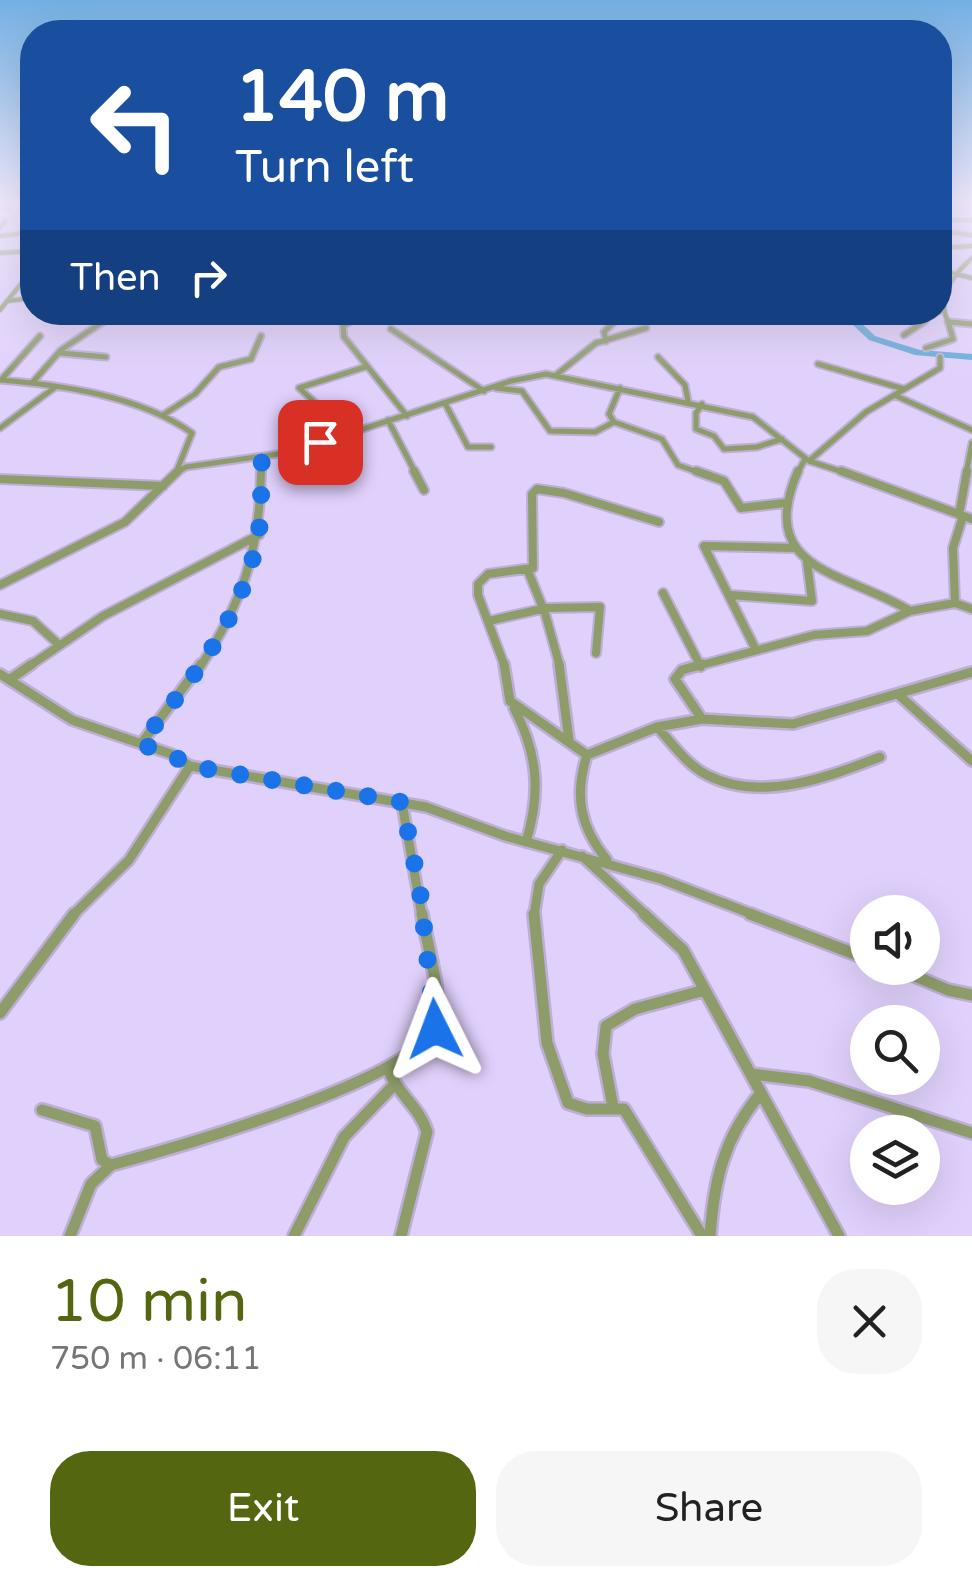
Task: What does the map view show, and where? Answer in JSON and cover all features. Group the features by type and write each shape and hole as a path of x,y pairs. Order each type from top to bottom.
{"street":[{"path":"952,280 965,264"},
{"path":"954,273 972,278"},
{"path":"0,310 4,302"},
{"path":"32,383 58,353 100,325"},
{"path":"344,325 343,332 366,366 407,416"},
{"path":"606,340 604,332 611,325"},
{"path":"904,335 915,325"},
{"path":"926,348 953,339 951,325"},
{"path":"556,375 574,353 627,331 646,328"},
{"path":"390,329 488,389 522,391 550,431 595,432 614,422"},
{"path":"1,380 40,336"},
{"path":"162,415 195,394 217,368 251,359 261,336"},
{"path":"58,353 106,358"},
{"path":"658,357 685,385 688,400"},
{"path":"910,611 886,596 821,572 806,562 784,521 784,503 807,460 866,412 940,368 940,357"},
{"path":"818,364 904,390"},
{"path":"349,433 299,388 366,366"},
{"path":"175,473 205,463 262,458 446,406 539,374 688,400 752,417 807,460 965,517"},
{"path":"0,585 125,522 175,473 189,448 192,433 162,415 32,383 1,380"},
{"path":"0,428 54,388"},
{"path":"620,388 609,414 614,422 662,439 678,465 724,482 740,508 784,503"},
{"path":"894,394 972,430 965,517 953,536 950,562 956,604"},
{"path":"702,404 696,413 696,428 714,436 724,449 757,447 782,439"},
{"path":"446,406 468,447 491,447"},
{"path":"388,420 424,490"},
{"path":"140,744 206,662 241,598 259,535 262,458"},
{"path":"0,479 163,486"},
{"path":"528,572 534,561 532,494 536,490 564,493 659,522"},
{"path":"259,535 57,644 4,677 72,720 170,754 190,766 402,802 526,842 610,863 850,952"},
{"path":"756,650 704,546 796,548"},
{"path":"731,595 812,601 806,562"},
{"path":"528,572 546,608 565,677 569,741"},
{"path":"526,842 540,789 524,725 514,707 506,670 478,596 482,577 528,572"},
{"path":"663,593 700,667"},
{"path":"702,719 675,678 682,670 814,636 867,630 910,611 956,604 972,609"},
{"path":"489,621 546,608 600,607 596,653"},
{"path":"0,614 33,621 57,644"},
{"path":"587,755 657,726 702,719 793,724 972,672"},
{"path":"900,696 972,761"},
{"path":"514,707 587,755"},
{"path":"657,726 710,777 742,784 819,781 880,757"},
{"path":"587,755 577,795 581,820 588,838 610,863"},
{"path":"0,1014 76,910 129,860 190,766"},
{"path":"70,1236 92,1184 111,1165 224,1132 388,1068 416,1052 435,1029 420,891 402,802"},
{"path":"562,850 534,898 547,1043 568,1104 588,1109 624,1109 702,1236"},
{"path":"579,853 683,950 839,1236"},
{"path":"936,985 972,995"},
{"path":"613,1107 603,1054 606,1026 635,1009 704,990"},
{"path":"388,1068 392,1087 420,1116 427,1132 401,1236"},
{"path":"752,1074 844,1091 972,1133"},
{"path":"294,1236 339,1139 361,1110 392,1087"},
{"path":"710,1236 714,1178 722,1148 736,1120 761,1092"},
{"path":"42,1110 95,1126 102,1160 111,1165"}],"waterway":[{"path":"858,325 872,338 919,353 972,357"}],"route":[{"path":"320,442 262,458 259,535 241,598 206,662 140,744 190,766 402,802 420,891 435,1029"}]}
